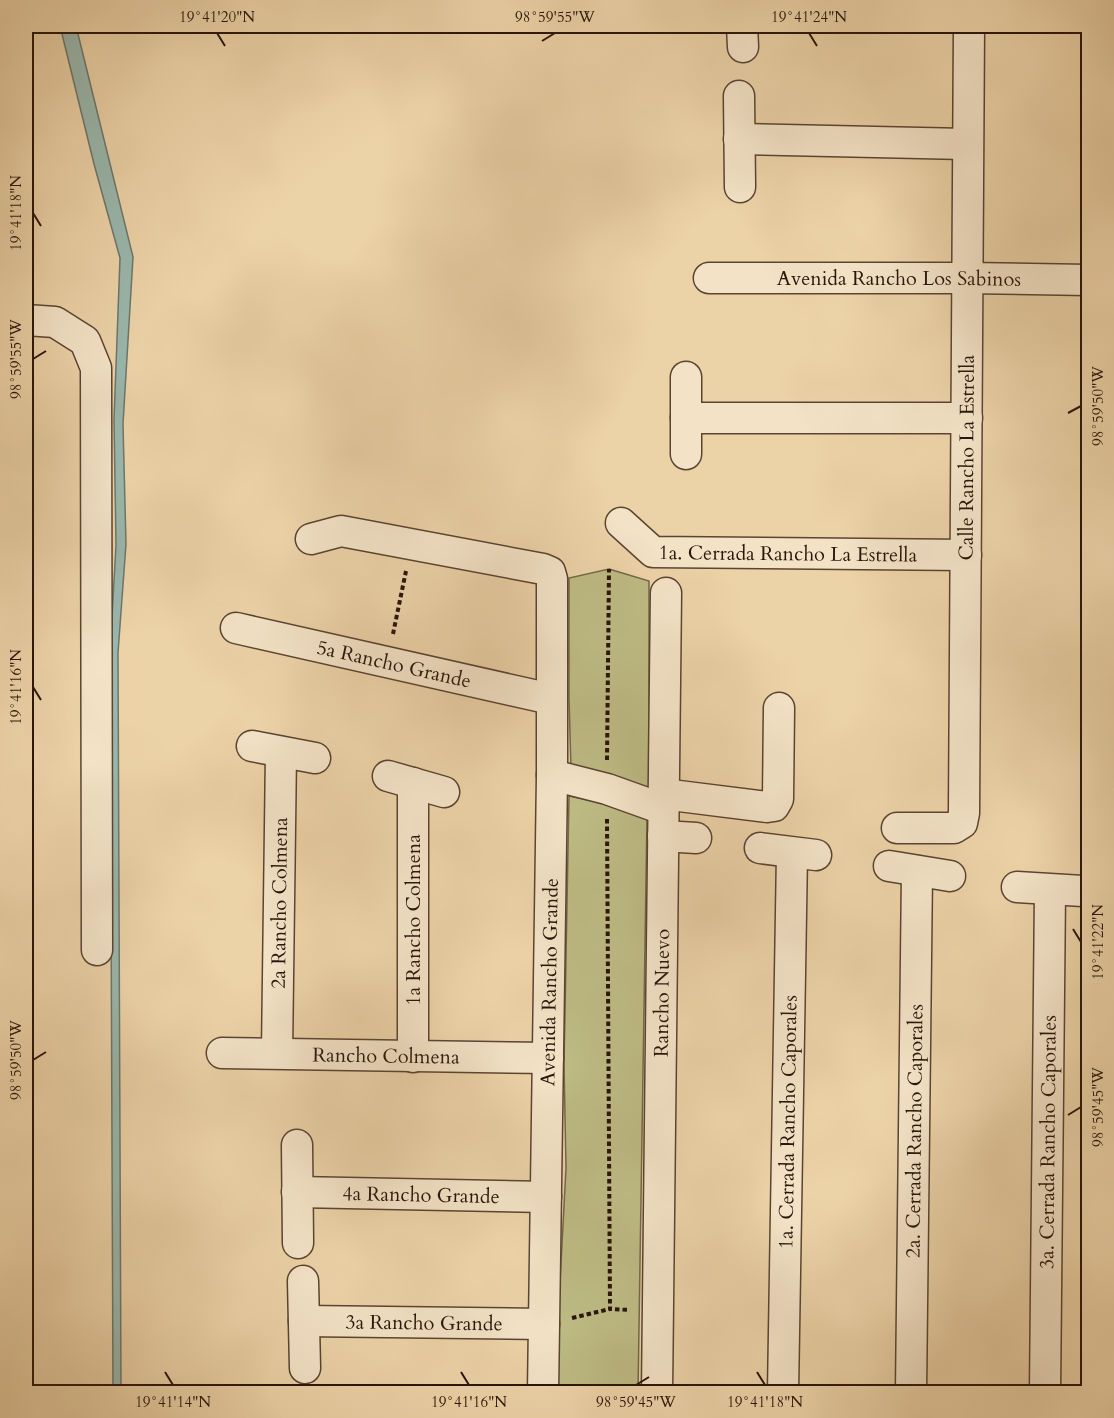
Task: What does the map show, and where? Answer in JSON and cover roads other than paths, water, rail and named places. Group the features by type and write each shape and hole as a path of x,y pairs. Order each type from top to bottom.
{"street":[{"name":"Calle Rancho La Estrella","path":"897,828 954,828 962,823 964,813 967,418 966,144 969,26"},
{"path":"739,96 740,187"},
{"path":"739,140 966,144"},
{"name":"Avenida Rancho Los Sabinos","path":"709,278 1089,280"},
{"path":"26,321 55,322 85,341 96,368 97,950"},
{"path":"686,376 686,454"},
{"path":"686,418 967,418"},
{"name":"1a. Cerrada Rancho La Estrella","path":"621,523 653,552 966,555"},
{"name":"Avenida Rancho Grande","path":"311,539 341,531 543,569 550,572 552,579 552,775 543,1392"},
{"name":"Rancho Nuevo","path":"657,1392 666,593"},
{"name":"5a Rancho Grande","path":"236,628 551,699"},
{"path":"663,813 774,806 778,799 779,708"},
{"path":"252,746 315,758"},
{"name":"2a Rancho Colmena","path":"277,1053 281,752"},
{"path":"552,775 607,789 663,813 696,838"},
{"name":"1a Rancho Colmena","path":"412,1057 401,780 444,792"},
{"name":"1a. Cerrada Rancho Caporales","path":"760,848 804,854 783,1392"},
{"name":"2a. Cerrada Rancho Caporales","path":"910,1392 903,869 950,876"},
{"path":"1017,887 1050,891 1083,891"},
{"name":"3a. Cerrada Rancho Caporales","path":"1045,1392 1050,891"},
{"name":"Rancho Colmena","path":"222,1053 548,1058"},
{"path":"297,1145 298,1242"},
{"name":"4a Rancho Grande","path":"297,1192 546,1197"},
{"path":"303,1281 305,1368"},
{"name":"3a Rancho Grande","path":"304,1321 544,1324"}]}
